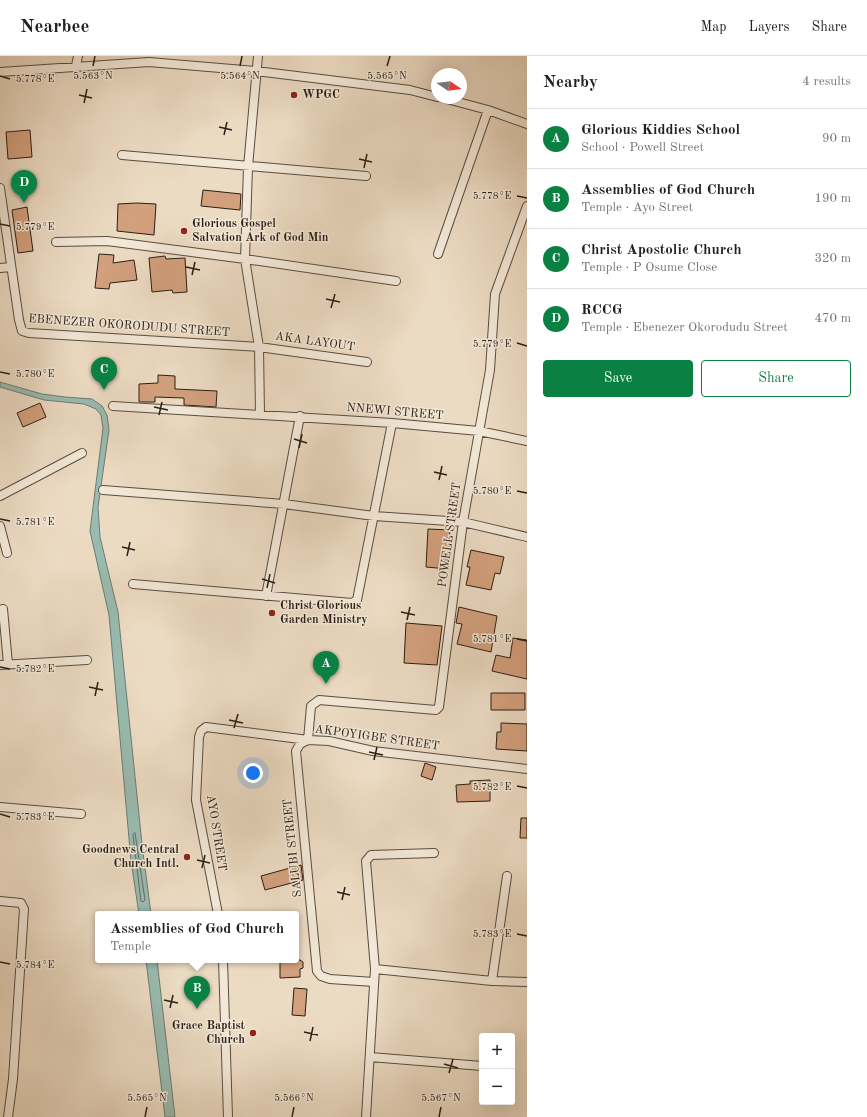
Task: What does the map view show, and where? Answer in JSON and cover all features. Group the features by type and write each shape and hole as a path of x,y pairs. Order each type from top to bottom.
{"street":[{"path":"76,66 78,56"},
{"path":"258,56 248,167 245,259 259,347 260,415"},
{"path":"0,72 148,62 256,71 410,90 431,95"},
{"path":"466,104 488,110 527,124"},
{"path":"438,254 488,110"},
{"path":"122,155 366,176"},
{"name":"EBENEZER OKORODUDU STREET","path":"0,188 19,320 22,331 29,333 259,347"},
{"name":"POWELL STREET","path":"308,740 311,706 319,700 436,710 440,707 463,522 490,370 495,294 527,206"},
{"path":"56,242 107,242 396,280"},
{"path":"0,268 11,267"},
{"name":"AKA LAYOUT","path":"259,347 367,362"},
{"name":"NNEWI STREET","path":"113,406 300,416 392,423 479,431 527,441"},
{"path":"266,596 300,416"},
{"path":"133,584 352,603 357,600 392,423"},
{"path":"0,496 82,453"},
{"path":"103,490 284,504 374,516 463,522 527,537"},
{"path":"0,526 7,553"},
{"path":"3,609 4,664 87,660"},
{"name":"AKPOYIGBE STREET","path":"201,731 206,727 308,740 329,741 373,751 527,769"},
{"name":"AYO STREET","path":"201,731 199,737 196,800 217,911"},
{"name":"SALUBI STREET","path":"308,740 300,744 296,751 318,971 321,976 330,979 374,982"},
{"path":"0,807 82,814"},
{"path":"366,1117 375,969 366,861 371,855 434,853"},
{"path":"492,981 507,876"},
{"path":"0,901 21,903 24,909 13,1079 8,1117"},
{"path":"223,963 228,1117"},
{"path":"375,969 492,981 527,982"},
{"path":"370,1057 479,1066"}],"water":[{"path":"0,382 42,394 92,399 102,406 107,415 109,430 98,507 100,537 118,612 142,844 151,911 139,911 131,861 109,615 90,531 103,428 101,415 96,409 84,404 44,400 0,387"},
{"path":"146,963 157,963 175,1117 165,1117"}],"building":[{"path":"30,130 32,157 8,159 6,132"},
{"path":"203,190 241,194 240,210 201,206"},
{"path":"118,204 156,204 154,235 117,231"},
{"path":"27,207 33,251 18,253 12,210"},
{"path":"99,254 114,255 113,263 134,260 137,280 110,283 109,289 95,288"},
{"path":"165,256 166,259 185,258 187,292 173,293 172,290 152,292 149,258"},
{"path":"158,375 175,376 175,389 217,391 216,407 184,405 184,398 155,397 155,402 139,402 139,384 158,383"},
{"path":"40,403 46,417 23,427 17,413"},
{"path":"428,529 450,530 448,569 426,567"},
{"path":"471,550 504,557 500,574 495,573 491,590 466,585 470,567 467,567"},
{"path":"459,607 497,616 491,652 457,644 462,624 456,623"},
{"path":"406,623 442,626 437,665 404,663"},
{"path":"513,638 527,640 527,679 492,671 496,655 510,658"},
{"path":"491,693 525,693 525,710 491,710"},
{"path":"501,723 527,724 527,751 496,749 497,732 501,732"},
{"path":"425,763 436,767 432,780 421,776"},
{"path":"490,780 490,801 457,802 456,785 470,784 470,781"},
{"path":"521,818 527,818 527,838 520,838"},
{"path":"301,865 303,880 265,890 261,876"},
{"path":"299,960 303,962 303,968 300,969 300,977 280,978 280,963 299,963"},
{"path":"294,988 307,989 305,1016 292,1015"}],"place":[{"name":"WPGC","path":"294,95"},
{"name":"RCCG","path":"24,203"},
{"name":"Glorious Gospel Salvation Ark of God Min","path":"184,231"},
{"name":"Christ Apostolic Church","path":"104,390"},
{"name":"Christ Glorious Garden Ministry","path":"272,613"},
{"name":"Glorious Kiddies School","path":"326,684"},
{"name":"Goodnews Central Church Intl.","path":"187,857"},
{"name":"Assemblies of God Church","path":"197,1009"},
{"name":"Grace Baptist Church","path":"253,1033"}]}
